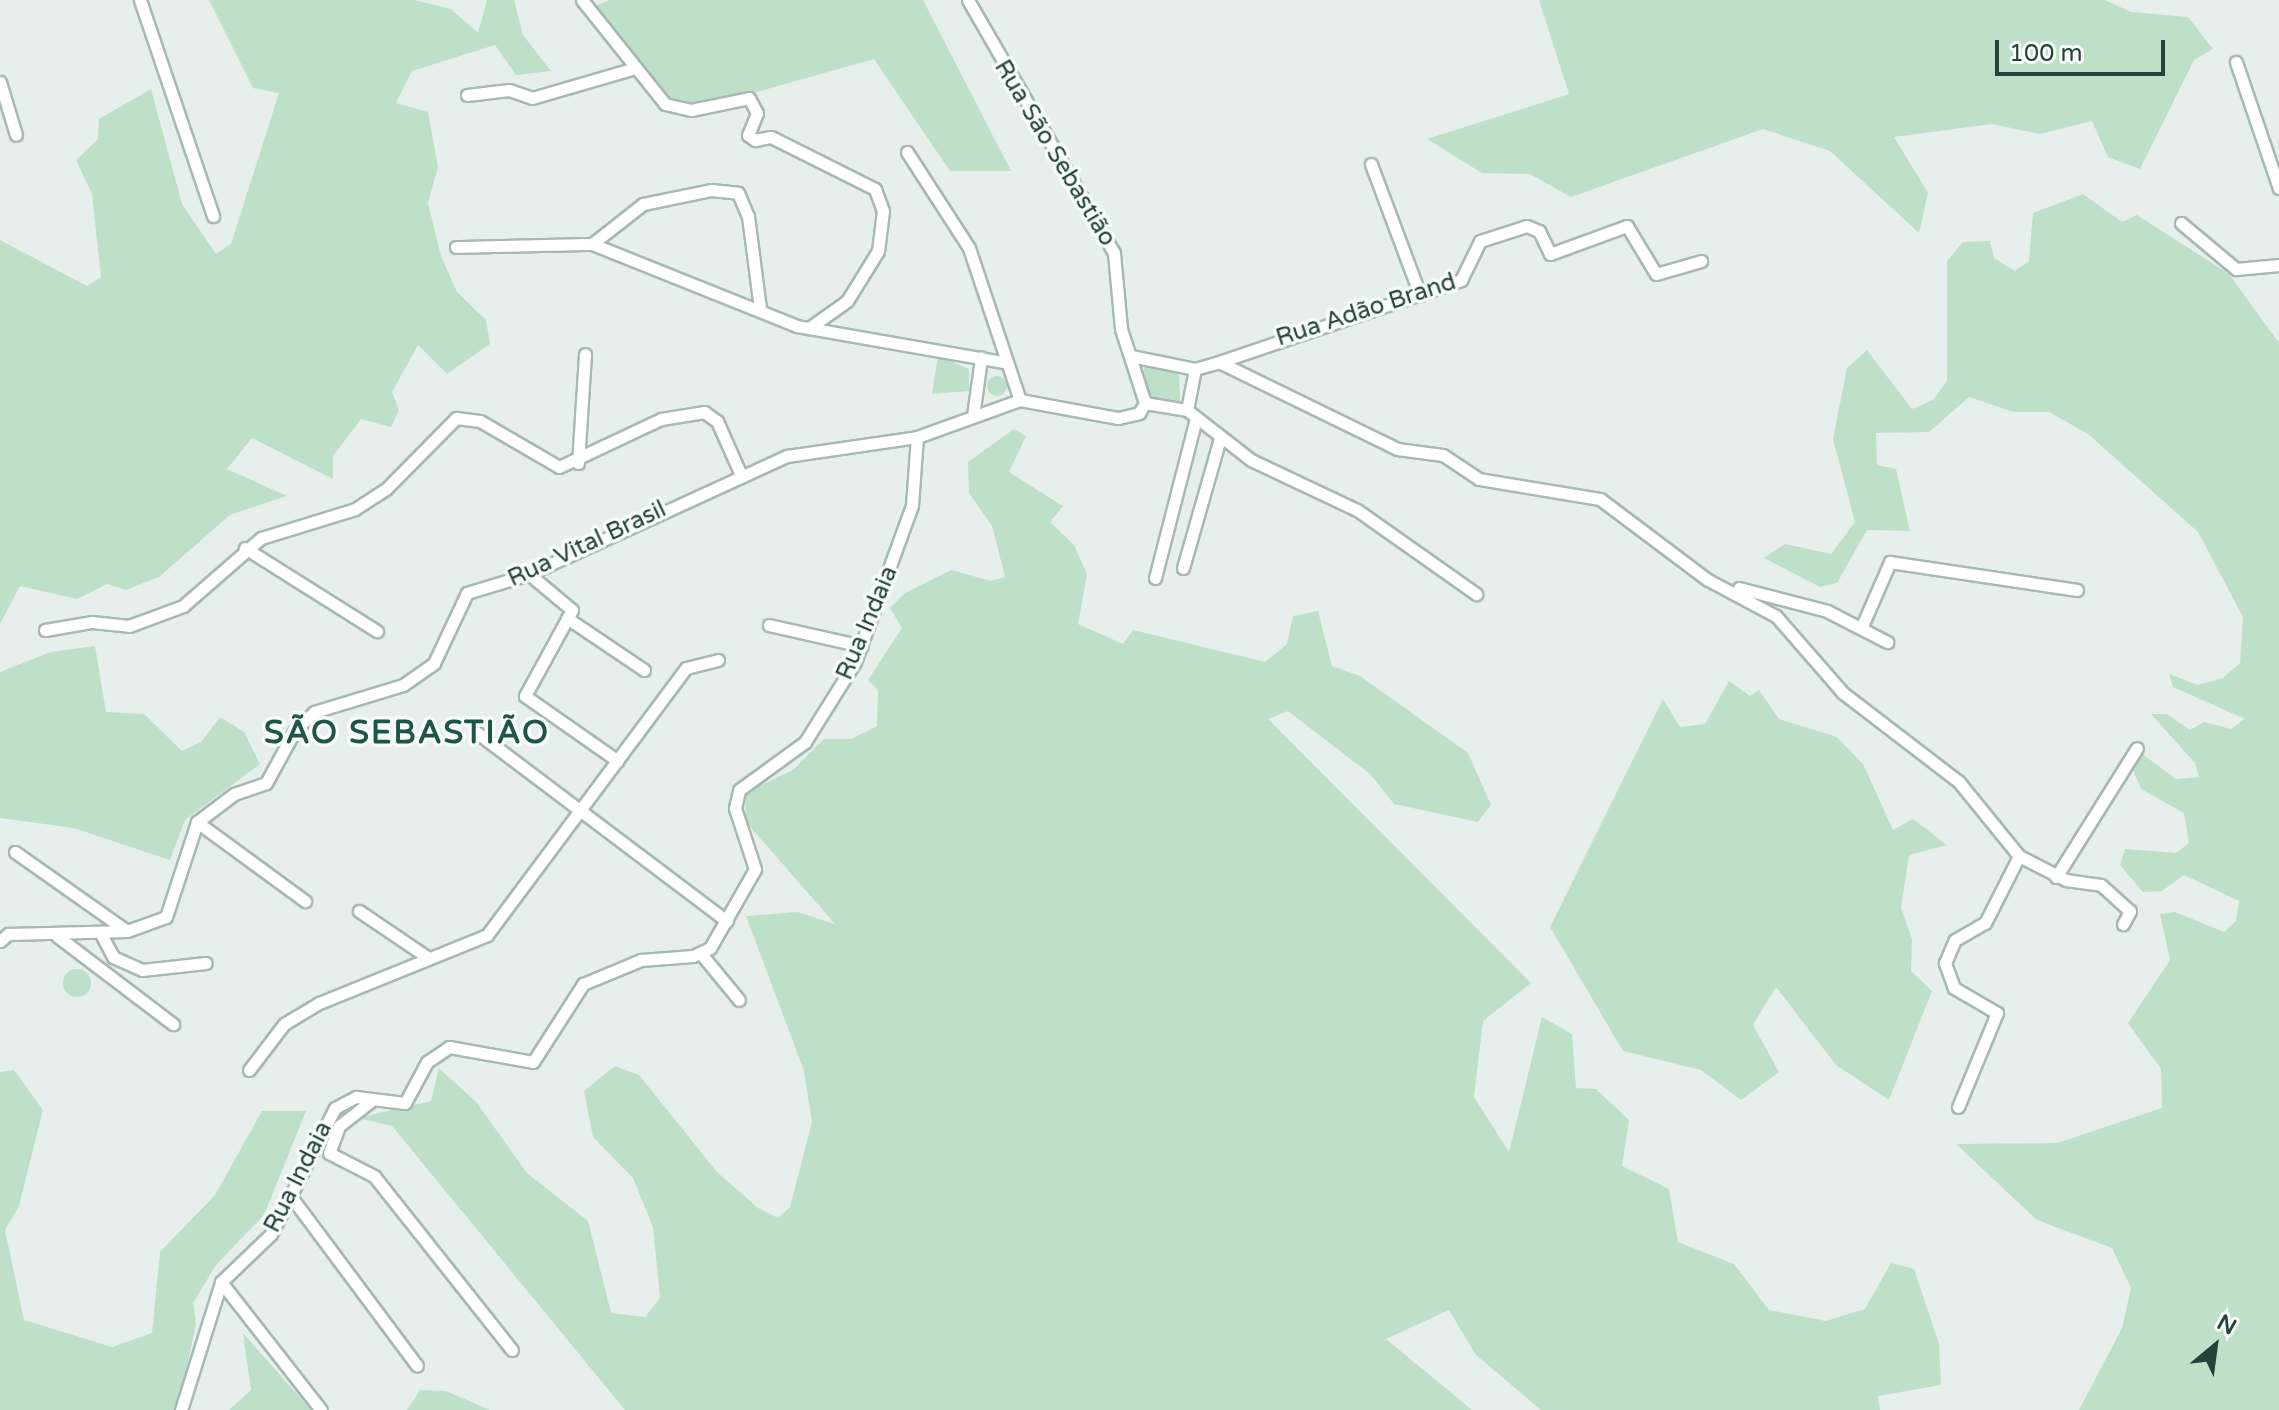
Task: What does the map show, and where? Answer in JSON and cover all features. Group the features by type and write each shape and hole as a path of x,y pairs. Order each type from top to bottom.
{"street":[{"path":"140,0 213,216"},
{"path":"582,0 632,69 678,109 749,98 757,113 748,135 755,140 771,137 875,189 883,211 878,251 847,301 809,328"},
{"name":"Rua São Sebastião","path":"968,0 1114,253 1131,356 1145,403"},
{"path":"2236,62 2279,188"},
{"path":"467,95 509,90 532,98 632,69"},
{"path":"0,82 16,135"},
{"path":"907,152 969,248 1004,362 1020,400 1118,418 1139,413 1145,403 1191,414 1220,438 1287,481 1357,510 1476,594"},
{"path":"1371,164 1420,295"},
{"path":"592,244 643,204 711,190 738,193 748,216 760,308"},
{"path":"2181,223 2236,269 2279,265"},
{"name":"Rua Adão Brand","path":"1195,369 1466,277 1480,241 1527,226 1539,231 1550,254 1627,226 1656,274 1701,261"},
{"path":"456,247 592,244 809,328 1004,362"},
{"path":"578,463 585,354"},
{"path":"1131,356 1195,369 1191,414 1155,578"},
{"path":"973,416 981,358"},
{"path":"1219,362 1397,449 1443,455 1479,479 1600,499 1727,588 1776,616 1843,693 1959,782 2019,856 2056,877 2101,885 2130,911 2123,924"},
{"name":"Rua Vital Brasil","path":"197,822 234,794 266,783 295,730 314,712 403,685 434,663 467,593 529,574 740,473 812,451 917,437 1020,400"},
{"path":"45,630 92,622 129,626 169,613 245,548 355,509 386,489 456,418 480,421 549,465 578,463 661,419 704,412 717,421 740,473"},
{"name":"Rua Indaia","path":"181,1410 221,1282 264,1242 292,1198 335,1108 356,1097 405,1103 427,1062 449,1047 533,1062 583,984 641,960 702,955 727,921 755,862 735,808 739,790 805,742 862,646 912,505 917,437"},
{"path":"1183,568 1220,438"},
{"path":"245,548 377,631"},
{"path":"1862,626 1890,562 2077,590"},
{"path":"529,574 569,614 644,670"},
{"path":"1727,588 1792,599 1862,626 1887,642"},
{"path":"569,614 525,696 618,761"},
{"path":"769,625 862,646"},
{"path":"249,1070 295,1016 427,957 487,935 686,668 718,660"},
{"path":"476,732 583,809 727,921"},
{"path":"2056,877 2137,748"},
{"path":"0,941 8,934 57,936 127,931 166,917 197,822 305,901"},
{"path":"15,852 127,931"},
{"path":"1958,1107 1998,1016 1954,988 1945,963 1955,940 1985,923 2019,856"},
{"path":"359,911 427,957"},
{"path":"101,934 113,957 142,970 206,963"},
{"path":"57,936 173,1024"},
{"path":"702,955 739,1000"},
{"path":"371,1101 339,1126 329,1153 374,1176 512,1350"},
{"path":"292,1198 417,1366"},
{"path":"221,1282 321,1410"}],"green space":[{"path":"209,0 414,0 451,9 478,33 487,0 514,0 523,35 551,71 516,75 495,45 412,71 396,103 428,112 438,167 428,203 441,256 457,292 486,320 490,344 447,374 418,345 392,392 399,410 391,427 361,419 333,456 333,479 252,438 227,469 287,496 230,515 159,577 126,590 107,584 77,599 20,586 0,624 0,240 87,286 101,277 92,194 76,160 98,139 99,119 151,89 182,204 216,254 231,244 279,93 253,88"},
{"path":"609,0 923,0 1011,171 950,171 874,59 707,106 665,104 589,9"},
{"path":"1539,0 2105,0 2131,12 2188,17 2213,49 2194,60 2140,169 2108,157 2092,121 2040,134 1992,124 1894,137 1928,193 1919,233 1830,151 1763,129 1571,197 1530,174 1482,173 1427,139 1569,94"},
{"path":"2083,194 2122,222 2137,215 2229,274 2279,343 2279,1410 2079,1410 2122,1328 2131,1288 2112,1248 2037,1220 1956,1144 2058,1143 2162,1108 2161,1069 2128,1023 2170,960 2160,914 2175,912 2224,932 2236,921 2239,901 2184,875 2162,891 2143,892 2120,865 2125,849 2176,853 2189,843 2184,813 2141,789 2133,770 2141,753 2176,779 2199,777 2195,763 2151,714 2167,714 2190,730 2204,722 2231,729 2245,719 2173,687 2169,674 2198,685 2223,678 2240,663 2243,617 2198,532 2088,434 2049,412 2013,412 1969,397 1929,432 1876,433 1877,465 1896,469 1910,531 1867,530 1837,583 1820,587 1764,558 1785,544 1831,554 1855,522 1833,439 1847,368 1867,350 1912,409 1933,400 1947,381 1947,261 1963,242 1990,241 1994,258 2015,271 2029,261 2033,213"},
{"path":"938,356 969,369 969,391 932,394"},
{"path":"1148,363 1179,372 1180,402 1151,397 1143,370"},
{"path":"997,376 1004,379 1007,386 1004,393 997,396 990,393 987,386 990,379"},
{"path":"1014,429 1026,436 1009,472 1063,506 1050,522 1074,545 1087,574 1078,624 1123,644 1133,630 1265,662 1287,644 1293,616 1318,611 1332,666 1360,676 1468,753 1491,805 1478,822 1394,804 1370,774 1288,711 1268,719 1531,983 1483,1021 1474,1097 1509,1152 1542,1017 1572,1034 1576,1088 1596,1089 1629,1120 1622,1166 1669,1189 1678,1242 1734,1264 1769,1310 1826,1321 1865,1309 1891,1263 1914,1269 1939,1344 1941,1385 1878,1396 1880,1410 1541,1410 1476,1355 1449,1310 1386,1339 1472,1410 625,1410 392,1126 358,1118 431,1101 439,1068 477,1103 527,1173 588,1221 611,1313 645,1317 660,1298 653,1227 633,1178 593,1137 584,1091 615,1066 639,1075 717,1172 758,1208 778,1218 790,1207 812,1122 804,1071 746,916 798,912 835,924 746,822 745,793 793,770 824,739 851,739 877,726 878,690 868,680 902,628 890,608 905,593 951,570 991,581 1005,577 992,526 969,493 968,462"},
{"path":"95,646 106,712 144,714 182,751 201,742 220,717 244,732 260,764 185,820 170,860 74,828 0,818 0,672 51,652"},
{"path":"1729,681 1750,696 1759,690 1779,719 1837,737 1863,764 1893,830 1913,819 1947,845 1909,855 1901,908 1912,939 1911,971 1932,991 1889,1100 1836,1065 1776,987 1753,1025 1779,1072 1741,1100 1701,1070 1623,1051 1550,927 1663,699 1680,727 1705,724"},
{"path":"77,969 87,973 91,983 87,993 77,997 67,993 63,983 67,973"},
{"path":"14,1070 43,1110 19,1206 5,1230 24,1320 112,1347 152,1333 160,1252 215,1195 262,1111 306,1111 264,1215 216,1265 193,1303 196,1324 178,1410 0,1410 0,1072"},
{"path":"243,1333 311,1410 229,1410 251,1390"},
{"path":"420,1390 446,1391 490,1410 407,1410"}],"district":[{"name":"SÃO SEBASTIÃO","path":"407,733"}]}
